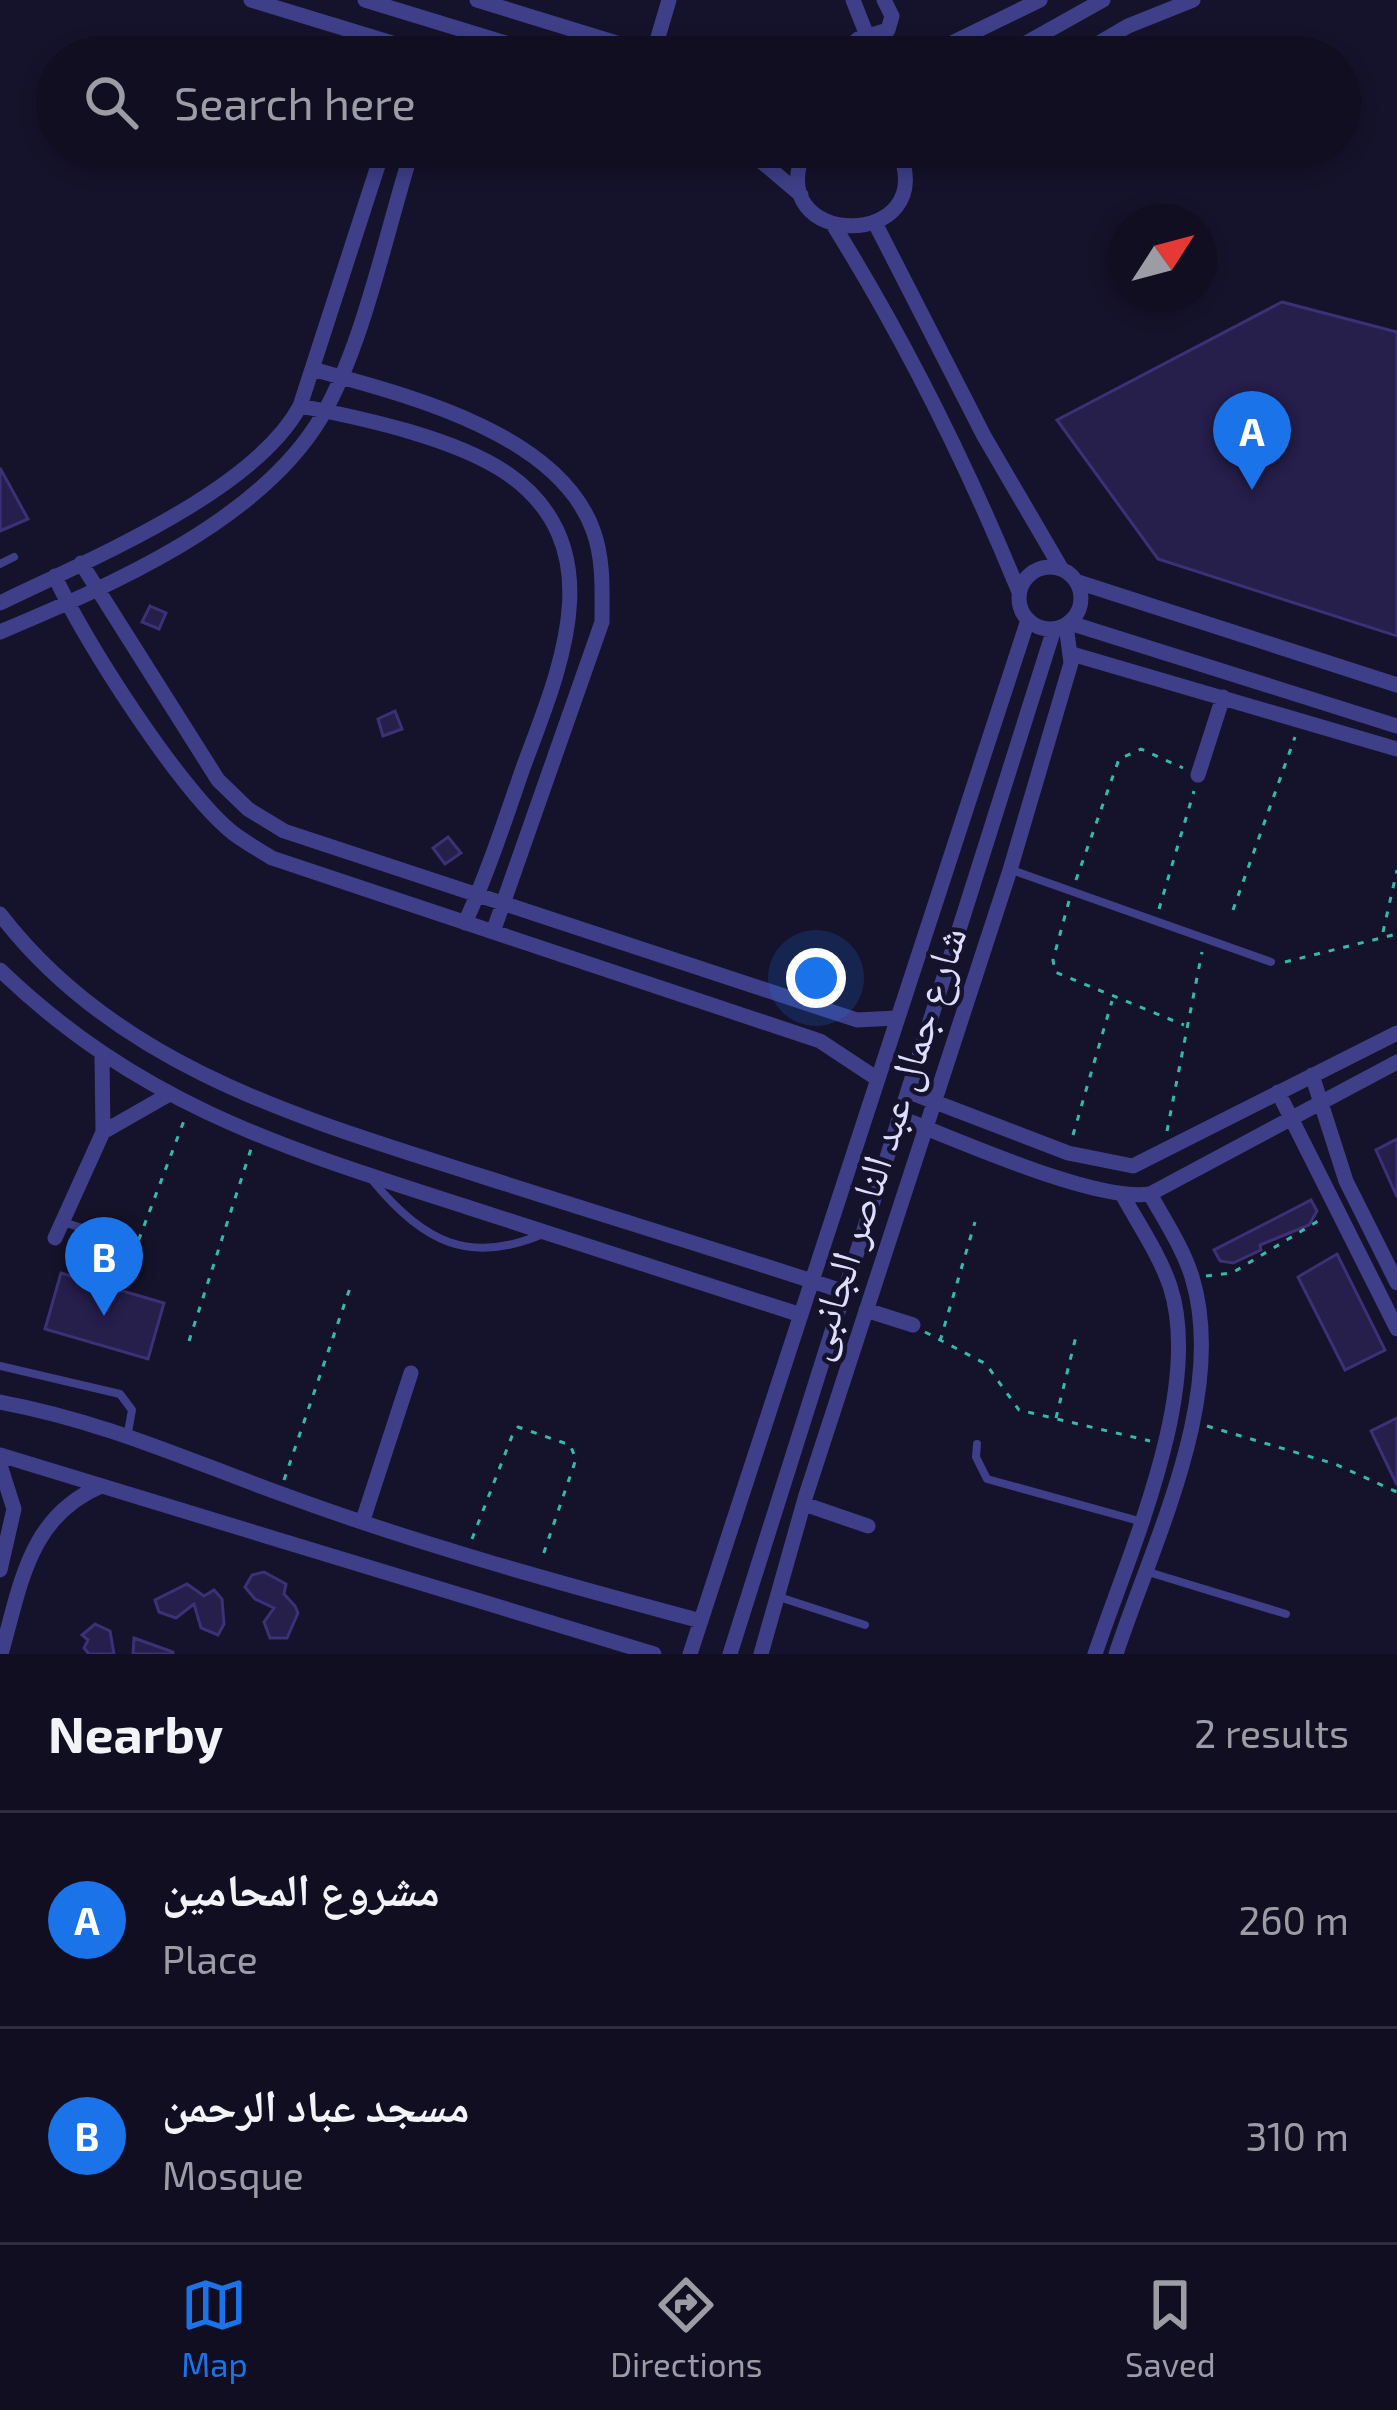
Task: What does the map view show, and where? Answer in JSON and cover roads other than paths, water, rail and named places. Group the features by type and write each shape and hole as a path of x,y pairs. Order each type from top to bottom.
{"street":[{"path":"251,0 355,36"},
{"path":"364,0 482,36"},
{"path":"477,0 593,36"},
{"path":"661,36 669,0"},
{"path":"854,0 867,36"},
{"path":"871,36 892,24 884,0"},
{"path":"966,36 1040,0"},
{"path":"1038,36 1102,0"},
{"path":"1111,36 1193,0"},
{"path":"0,603 81,563 251,465 279,438 300,406 377,168"},
{"path":"0,632 94,590 248,498 298,451 325,411 340,377 406,168"},
{"path":"769,168 820,219 834,226 875,224 897,202 904,168"},
{"path":"798,168 801,195"},
{"path":"875,224 985,436 1061,568 1078,583 1397,685"},
{"path":"690,1654 1028,620 982,502 890,319 834,226"},
{"path":"312,369 487,428 546,467 592,527 602,569 602,622 494,932"},
{"path":"300,406 466,454 510,475 543,512 562,544 571,576 572,618 556,678 465,922"},
{"path":"81,563 193,746 248,809 284,832 857,1020 896,1018"},
{"path":"1019,592 1030,573 1061,568"},
{"path":"55,576 67,604 199,798 232,832 272,858 820,1041 877,1078"},
{"path":"730,1654 842,1291 1063,625 1081,604 1078,583"},
{"path":"1028,620 1063,625 1397,726"},
{"name":"شارع جمال عبد الناصر الجانبى","path":"761,1654 805,1500 1010,869 1072,654 1063,625"},
{"path":"1072,654 1397,749"},
{"path":"1198,775 1223,697"},
{"path":"0,914 78,996 129,1033 217,1084 338,1131 842,1291"},
{"path":"0,970 55,1022 102,1057 166,1096 255,1136 798,1314"},
{"path":"909,1092 1068,1153 1133,1166 1163,1155 1397,1033"},
{"path":"59,1230 103,1132 102,1057"},
{"path":"901,1118 1123,1196 1150,1194 1290,1115 1397,1062"},
{"path":"1312,1075 1346,1181 1397,1283"},
{"path":"1278,1092 1397,1329"},
{"path":"103,1132 166,1096"},
{"path":"327,1162 338,1131"},
{"path":"1116,1654 1194,1423 1202,1346 1192,1277 1150,1194"},
{"path":"1095,1654 1163,1444 1178,1382 1178,1319 1160,1261 1123,1196"},
{"path":"866,1310 913,1325"},
{"path":"363,1520 411,1373"},
{"path":"0,1402 128,1432 280,1493 536,1576 701,1621"},
{"path":"0,1455 654,1654"},
{"path":"0,1465 14,1509 0,1570"},
{"path":"1,1654 40,1532 67,1504 101,1486"},
{"path":"780,1487 868,1526"},
{"path":"1125,1564 1144,1570"}],"lane":[{"path":"0,564 14,557"},
{"path":"1010,869 1271,962"},
{"path":"368,1175 412,1225 482,1252 510,1249 546,1233"},
{"path":"59,1230 113,1238"},
{"path":"0,1366 120,1394 132,1410 128,1432"},
{"path":"977,1444 976,1457 986,1479 1139,1521"},
{"path":"1144,1570 1286,1614"},
{"path":"777,1597 865,1625"}],"place":[{"name":"مشروع المحامين","path":"1252,490"},
{"name":"مسجد عباد الرحمن","path":"104,1316"}]}
